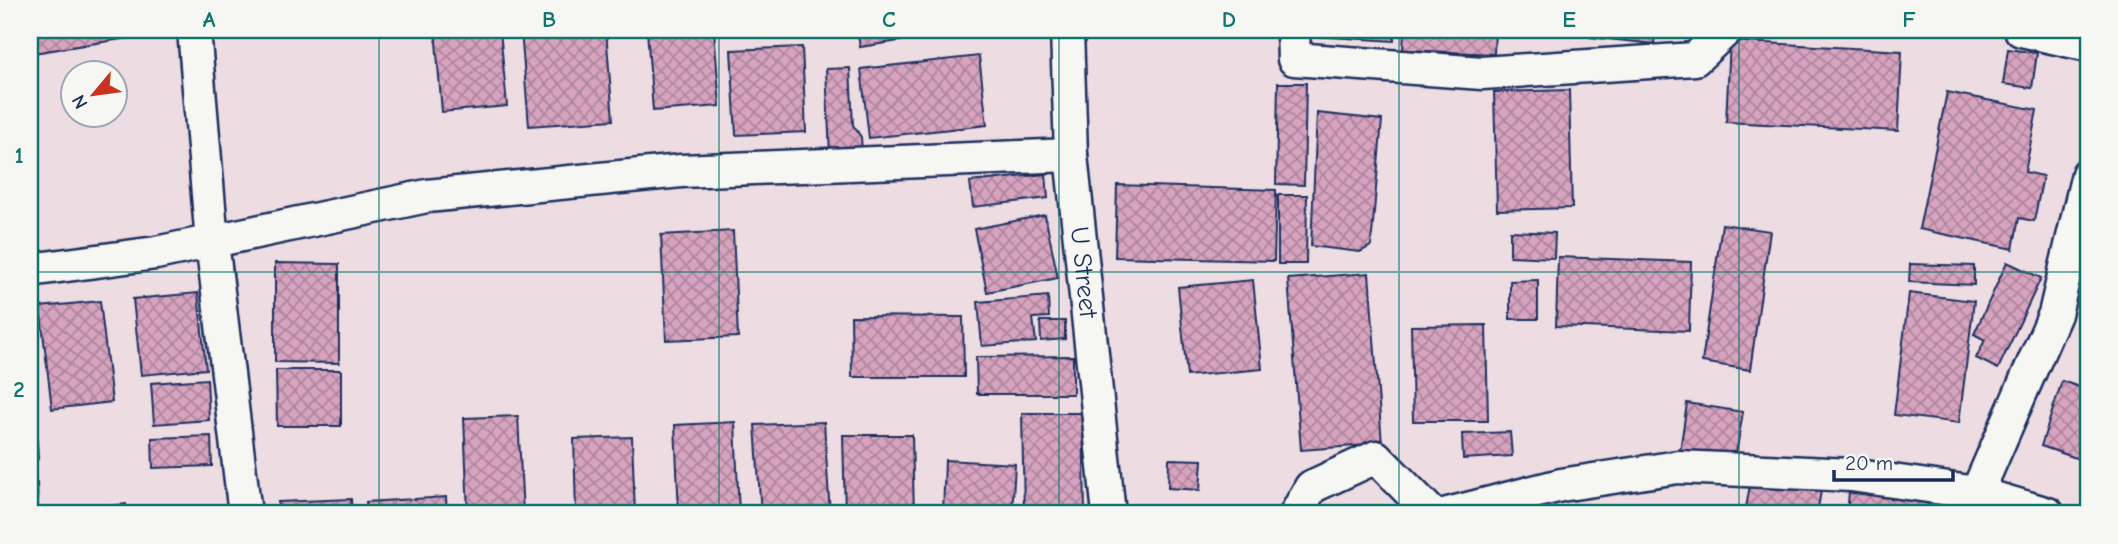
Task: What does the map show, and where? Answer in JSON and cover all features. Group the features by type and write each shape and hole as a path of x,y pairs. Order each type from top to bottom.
{"street":[{"path":"194,30 212,242 245,514"},
{"name":"U Street","path":"1067,30 1071,155 1109,514"},
{"path":"1293,30 1294,59 1482,73 1695,59 1726,30"},
{"path":"2021,30 2088,45"},
{"path":"30,270 156,253 441,194 681,171 1071,155"},
{"path":"1977,493 2054,314 2088,174"},
{"path":"1296,514 1311,487 1376,457 1432,514"},
{"path":"1448,514 1561,485 1678,467 1851,475 1977,493 2048,514"}],"building":[{"path":"30,30 165,30 166,32 33,53"},
{"path":"435,30 500,30 507,106 442,112"},
{"path":"606,30 613,120 529,126 521,31"},
{"path":"647,30 714,30 720,106 653,111"},
{"path":"857,30 970,30 860,47"},
{"path":"1316,30 1394,30 1394,41 1315,36"},
{"path":"1404,30 1495,30 1494,54 1403,50"},
{"path":"1590,30 1656,30 1654,44 1590,37"},
{"path":"1730,41 1902,51 1898,131 1726,122"},
{"path":"802,47 806,132 736,135 731,50"},
{"path":"2008,49 2037,53 2032,88 2003,84"},
{"path":"979,56 987,125 869,138 861,69"},
{"path":"850,68 853,125 861,137 862,153 830,155 826,69"},
{"path":"1278,83 1306,83 1304,185 1276,184"},
{"path":"1569,90 1572,208 1497,210 1494,92"},
{"path":"1947,92 2037,110 2025,172 2043,176 2034,221 2019,218 2013,249 1919,229"},
{"path":"1317,113 1382,120 1371,246 1360,252 1311,246"},
{"path":"1046,174 1048,198 973,207 970,182"},
{"path":"1117,185 1276,190 1274,261 1115,257"},
{"path":"1278,195 1307,195 1306,264 1278,264"},
{"path":"1045,215 1058,278 987,292 974,229"},
{"path":"1722,224 1770,231 1750,370 1702,362"},
{"path":"733,231 738,337 666,340 661,235"},
{"path":"1510,231 1555,233 1554,258 1510,256"},
{"path":"1558,257 1691,262 1689,331 1556,326"},
{"path":"2007,262 2041,278 1998,369 1976,358 1985,340 1974,334"},
{"path":"275,263 339,264 339,363 275,362"},
{"path":"1910,264 1974,266 1974,285 1909,282"},
{"path":"1369,273 1382,444 1301,450 1288,279"},
{"path":"1253,280 1262,369 1187,376 1178,287"},
{"path":"1538,280 1538,319 1510,319 1510,281"},
{"path":"198,293 206,369 141,375 133,299"},
{"path":"1909,293 1974,301 1959,423 1894,415"},
{"path":"1048,296 1049,317 1033,318 1036,342 982,346 978,302"},
{"path":"100,301 112,402 52,409 40,307"},
{"path":"851,316 963,317 964,377 852,377"},
{"path":"1040,321 1065,321 1065,339 1041,341"},
{"path":"30,322 38,459 30,460"},
{"path":"1486,325 1488,421 1413,421 1411,326"},
{"path":"1073,356 1073,394 977,394 976,357"},
{"path":"276,370 341,370 341,426 277,426"},
{"path":"207,379 209,420 154,424 151,383"},
{"path":"2062,381 2088,390 2088,462 2041,446"},
{"path":"1687,403 1743,412 1735,460 1680,451"},
{"path":"1022,413 1083,413 1085,513 1024,514"},
{"path":"518,416 523,514 468,514 464,418"},
{"path":"735,422 739,514 679,514 675,425"},
{"path":"824,422 830,514 761,514 755,425"},
{"path":"1510,432 1512,456 1463,459 1462,434"},
{"path":"843,435 912,435 914,514 845,514"},
{"path":"211,436 212,466 153,468 152,438"},
{"path":"632,437 635,514 576,514 574,439"},
{"path":"1169,459 1202,460 1200,490 1168,488"},
{"path":"945,460 1015,464 1012,514 943,514"},
{"path":"1751,479 1821,491 1817,514 1745,514"},
{"path":"30,483 37,483 38,514 30,514"},
{"path":"1849,492 1928,498 1927,514 1847,514"},
{"path":"446,497 447,514 367,514 366,502"},
{"path":"351,499 352,514 279,514 278,502"},
{"path":"126,504 127,514 63,514 62,511"}]}
